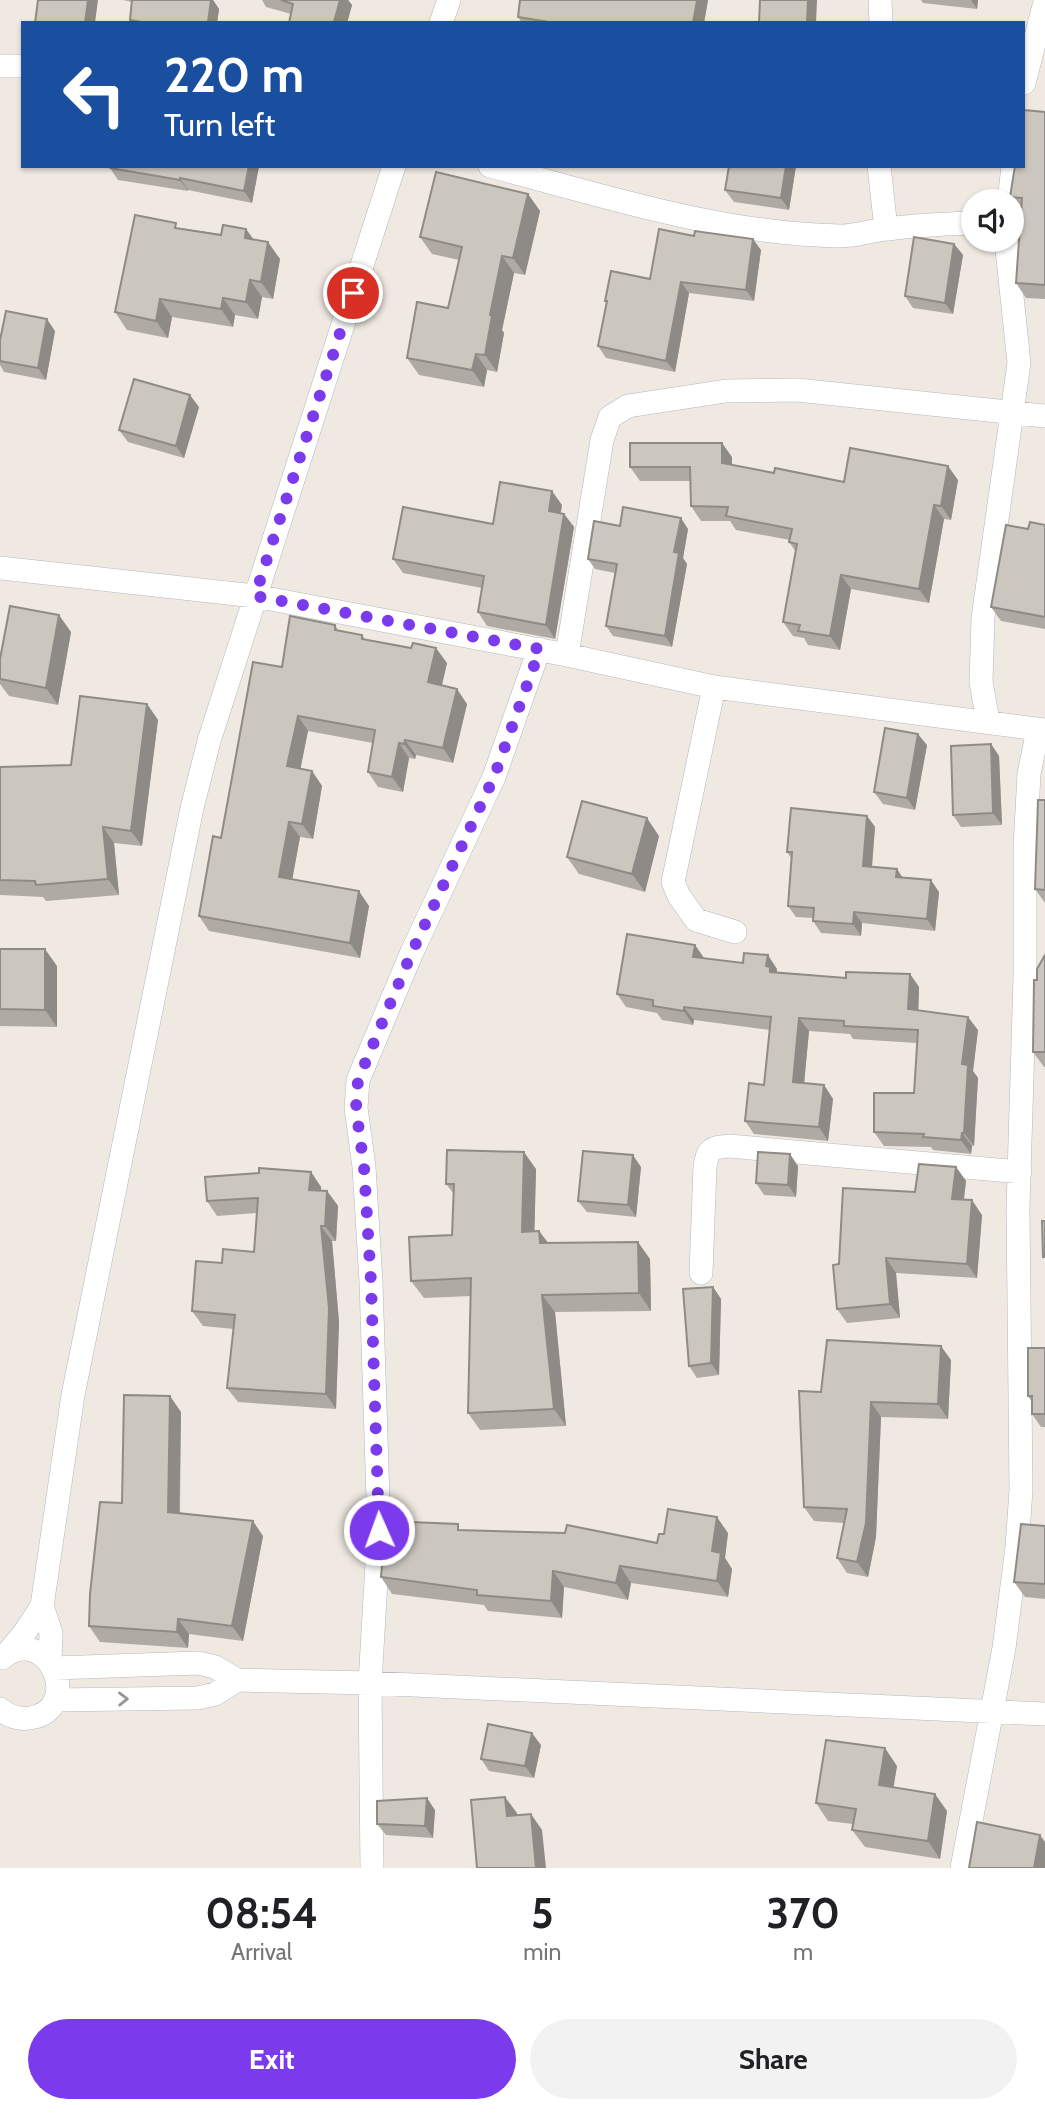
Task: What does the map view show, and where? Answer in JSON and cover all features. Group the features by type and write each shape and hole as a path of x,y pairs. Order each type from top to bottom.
{"street":[{"path":"442,21 449,0"},
{"path":"880,0 881,21"},
{"path":"1025,79 1045,2"},
{"path":"0,66 21,66"},
{"path":"3,1658 42,1606 73,1395 192,808 209,741 393,168"},
{"path":"497,168 661,212 733,225 843,236 886,229 961,224"},
{"path":"879,168 886,229"},
{"path":"1010,189 1013,168"},
{"path":"988,721 981,682 983,618 1019,363 1007,252"},
{"path":"567,655 602,440 610,417 628,406 726,391 797,390 1045,416"},
{"path":"0,568 255,596 540,649 713,687 1042,730 1029,774 1025,847 1025,977 1018,1208 1021,1490 1017,1547 1004,1648 962,1868"},
{"path":"372,1868 370,1683 379,1530 371,1282 364,1167 356,1108 358,1080 412,952 494,777 540,649"},
{"path":"713,687 673,883 696,920 735,932"},
{"path":"701,1273 705,1167 707,1154 713,1148 729,1146 1020,1172"},
{"path":"1,1711 17,1718 32,1718 46,1711 55,1700 58,1679 52,1665 51,1633 42,1606"},
{"path":"3,1658 15,1651 34,1651 52,1665 198,1663 215,1667 237,1680 370,1683 1045,1714"},
{"path":"55,1700 198,1698 215,1695 237,1680"}],"building":[{"path":"38,0 88,0 85,21 35,21"},
{"path":"132,0 211,0 208,21 130,20"},
{"path":"281,0 340,0 334,21 289,21 293,4"},
{"path":"520,0 697,0 693,21 543,21 518,17"},
{"path":"760,0 808,0 807,21 759,21"},
{"path":"1025,110 1045,112 1045,285 1016,283 1018,252 1024,252 1024,189 1011,189 1015,168 1025,168"},
{"path":"110,168 249,168 244,191"},
{"path":"729,168 786,168 781,198 725,190"},
{"path":"436,172 528,194 513,258 502,256 485,355 476,354 472,370 407,358 417,302 448,308 462,247 420,237"},
{"path":"135,215 176,223 175,228 221,235 223,225 246,229 245,238 268,242 261,282 250,280 246,302 223,298 221,309 160,299 156,321 115,312"},
{"path":"659,229 694,236 695,231 753,239 746,290 681,282 666,361 598,346 611,271 650,279"},
{"path":"914,237 954,244 945,303 905,296"},
{"path":"6,311 47,319 38,368 0,361 0,340"},
{"path":"134,379 190,395 176,446 119,430"},
{"path":"630,443 722,443 722,463 774,473 775,468 844,482 850,448 948,466 941,506 934,505 919,589 841,575 830,636 798,631 800,625 783,622 797,544 789,542 792,529 726,516 728,507 691,506 690,467 630,467"},
{"path":"500,482 552,491 549,511 564,514 546,625 478,612 484,576 393,559 403,507 493,524"},
{"path":"623,507 681,518 674,552 679,553 665,636 606,626 617,564 588,559 594,521 620,526"},
{"path":"1030,522 1045,525 1045,617 991,607 1006,525 1028,529"},
{"path":"10,606 59,615 46,688 0,679 0,659"},
{"path":"290,616 335,625 335,630 362,635 362,639 411,648 413,643 436,648 428,682 457,689 443,748 405,740 404,744 399,743 392,777 368,772 375,730 298,716 287,766 312,771 302,824 289,822 279,877 359,891 350,943 199,916 213,836 221,838 253,662 282,667"},
{"path":"80,696 147,704 131,831 103,827 108,879 36,885 35,881 0,880 0,767 71,765"},
{"path":"885,728 918,734 907,798 874,792"},
{"path":"991,744 993,813 953,815 951,746"},
{"path":"1038,800 1045,800 1045,890 1035,889"},
{"path":"582,801 647,818 632,874 567,857"},
{"path":"791,808 867,816 863,866 897,869 896,877 931,880 927,919 854,912 853,924 813,921 814,908 788,906 792,852 787,852"},
{"path":"627,934 695,945 693,957 743,963 744,953 768,955 766,966 770,967 770,972 846,978 846,972 910,974 908,1009 968,1017 962,1064 968,1065 964,1133 961,1140 923,1137 924,1134 874,1132 874,1093 914,1093 918,1030 844,1026 844,1021 799,1018 793,1082 824,1085 819,1127 745,1121 749,1083 764,1085 771,1017 684,1007 684,1011 653,1006 653,1000 617,994"},
{"path":"0,949 45,949 45,1010 0,1009"},
{"path":"1045,955 1045,1052 1033,1052 1034,980 1037,980 1037,969"},
{"path":"447,1150 524,1152 522,1232 539,1231 540,1243 638,1242 639,1293 542,1295 554,1409 468,1413 471,1278 411,1281 409,1237 452,1235 454,1184 446,1184"},
{"path":"583,1151 633,1155 628,1205 578,1201"},
{"path":"758,1152 790,1154 788,1185 756,1183"},
{"path":"919,1164 956,1167 952,1199 972,1200 967,1264 886,1258 890,1304 837,1309 833,1265 839,1264 843,1188 915,1192"},
{"path":"259,1168 311,1172 309,1190 327,1191 325,1226 321,1226 329,1308 326,1394 227,1388 235,1315 192,1311 196,1261 222,1263 223,1249 254,1252 258,1198 207,1201 205,1177 259,1173"},
{"path":"1042,1221 1045,1221 1045,1257 1043,1257"},
{"path":"713,1287 711,1363 689,1366 683,1289"},
{"path":"827,1340 941,1346 938,1404 871,1402 866,1523 857,1562 837,1558 847,1509 804,1507 799,1391 821,1392"},
{"path":"1028,1348 1045,1348 1045,1414 1032,1414 1032,1396 1028,1396"},
{"path":"124,1395 170,1396 168,1512 253,1521 232,1626 178,1619 177,1632 89,1626 100,1502 122,1503"},
{"path":"668,1509 717,1517 712,1551 721,1553 717,1581 620,1566 616,1583 553,1571 551,1601 477,1595 477,1590 381,1577 386,1521 458,1524 458,1530 565,1533 567,1525 657,1543 659,1534 664,1534"},
{"path":"1021,1524 1045,1526 1045,1584 1014,1582"},
{"path":"488,1724 532,1733 525,1766 481,1759"},
{"path":"826,1740 885,1748 879,1785 935,1794 928,1841 852,1830 856,1809 816,1803"},
{"path":"505,1797 507,1816 531,1814 536,1868 477,1868 471,1800"},
{"path":"427,1798 425,1826 377,1824 377,1801"},
{"path":"977,1822 1040,1835 1034,1868 969,1868"}],"route":[{"path":"353,293 255,596 540,649 494,777 412,952 358,1080 356,1108 364,1167 371,1282 379,1530"}]}
